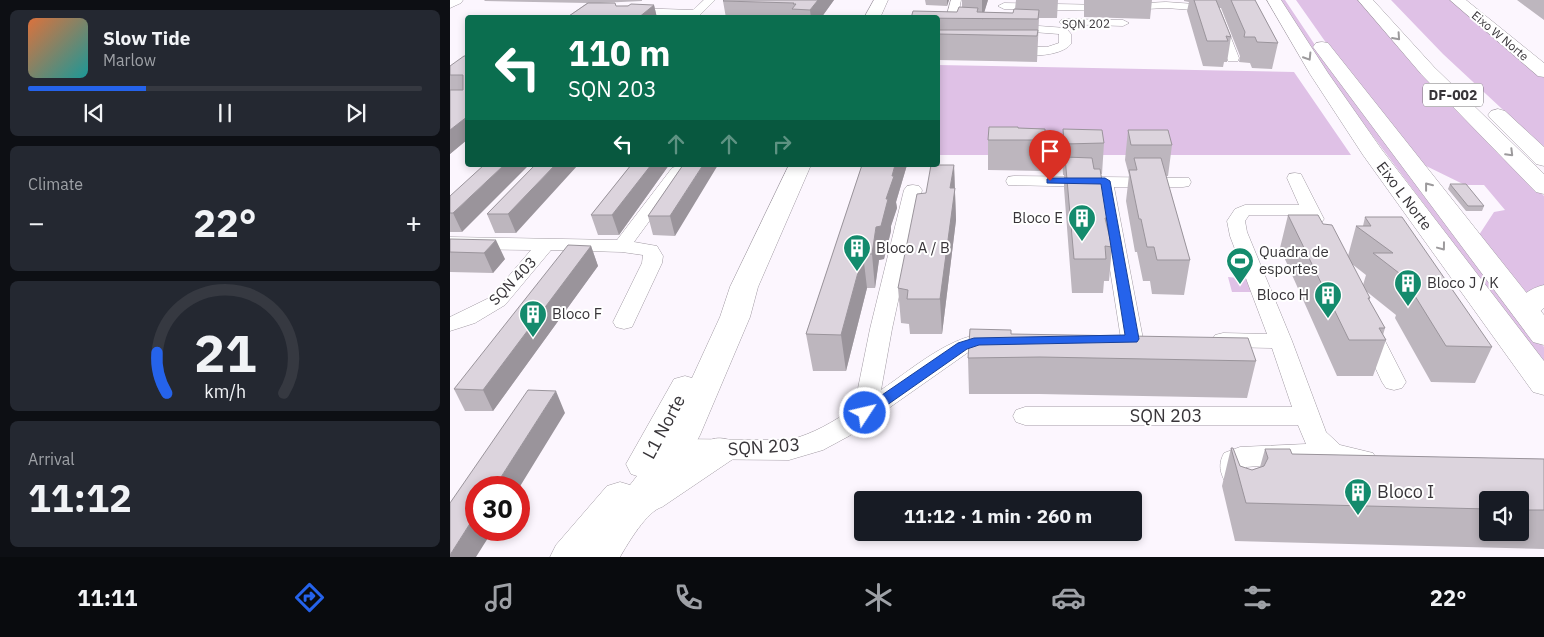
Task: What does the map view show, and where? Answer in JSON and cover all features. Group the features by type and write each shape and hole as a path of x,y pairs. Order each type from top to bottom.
{"main road":[{"path":"450,3 456,0"},
{"path":"874,15 881,0"},
{"name":"Eixo L Norte","path":"1274,0 1318,74 1374,155 1544,384"},
{"name":"Eixo L Norte","path":"1290,0 1327,55 1534,302 1544,335"},
{"name":"DF-002","path":"1365,0 1428,70 1544,187"},
{"name":"DF-002","path":"1383,0 1452,72 1544,159"},
{"name":"Eixo W Norte","path":"1457,0 1544,72"},
{"name":"Eixo W Norte","path":"1474,0 1544,56"},
{"name":"L1 Norte","path":"570,557 622,494 689,419 735,317 744,287 799,167"},
{"name":"L1 Norte","path":"599,557 614,532 639,502 664,449 704,349 722,317 744,287"},
{"path":"639,502 726,450 689,419"}],"street":[{"path":"625,13 693,15 710,0"},
{"path":"956,0 951,22 962,26 979,27"},
{"name":"SQN 202","path":"996,49 1060,48 1065,44 1065,32 997,24 1005,3 1108,8 1166,5 1209,8 1216,12 1233,58"},
{"name":"SQN 202","path":"1054,30 1056,25 1063,22 1122,23"},
{"path":"622,246 678,171"},
{"path":"1295,178 1323,236"},
{"path":"1014,181 1183,182"},
{"path":"1105,181 1132,339"},
{"path":"865,413 881,329 913,190"},
{"path":"1311,210 1245,210 1238,213 1236,220 1239,236 1281,341 1315,437 1331,452"},
{"name":"SQN 403","path":"450,243 622,246 650,250 653,256 624,322"},
{"name":"SQN 403","path":"450,324 467,318 498,300 545,246"},
{"path":"1361,313 1394,382"},
{"name":"SQN 203","path":"664,449 789,450 800,447 827,438 962,346 983,340 1013,340"},
{"path":"1200,340 1281,341"},
{"name":"SQN 203","path":"1025,416 1308,416"},
{"path":"1242,495 1232,465 1234,460 1240,456 1331,452 1350,458 1391,460"}],"shaded area":[{"path":"1279,0 1285,0 1333,72 1544,347 1544,364 1339,91"},
{"path":"1296,0 1358,0 1421,70 1544,196 1544,288 1530,302 1477,238 1494,212 1505,210 1484,185 1465,185 1420,163 1348,74"},
{"path":"1391,0 1455,0 1544,73 1544,148 1443,54"},
{"path":"940,65 1294,72 1351,155 940,155"},
{"name":"Quadra de esportes","path":"1228,277 1248,279 1251,292 1232,292"}],"building":[{"path":"724,0 818,0 810,10 792,9 796,4 794,3"},
{"path":"1194,0 1216,0 1231,37 1226,36 1228,41 1207,41"},
{"path":"1231,0 1255,0 1278,43 1257,42 1255,37 1244,37 1245,32"},
{"path":"588,3 615,3 616,6 628,6 631,4 654,5 642,15 570,15"},
{"path":"959,7 978,8 977,12 1013,13 1014,9 1039,10 1038,19 940,18 940,15 912,15 913,11 957,12"},
{"path":"940,30 1038,30 1037,36 940,34"},
{"path":"465,56 465,118 450,130 450,90 463,90 463,75 450,75 450,66"},
{"path":"989,127 1045,129 1045,140 988,140"},
{"path":"1063,129 1102,130 1104,143 1064,144"},
{"path":"1128,130 1168,130 1172,145 1131,145"},
{"path":"1065,157 1092,158 1094,169 1100,169 1108,218 1105,218 1112,247 1105,246 1106,259 1074,259"},
{"path":"1134,158 1161,158 1190,260 1157,260 1154,247 1147,247 1129,170 1137,170"},
{"path":"954,165 950,188 955,188 940,299 907,299 908,290 898,288 917,194 926,193 931,167"},
{"path":"482,167 502,167 453,213 450,213 450,196"},
{"path":"533,167 553,167 508,214 487,214"},
{"path":"629,167 649,167 612,215 591,215"},
{"path":"682,167 702,167 670,216 648,216"},
{"path":"861,167 894,167 892,176 894,176 886,199 888,199 881,226 876,227 872,254 863,254 841,335 806,334"},
{"path":"1450,184 1466,184 1484,206 1468,206"},
{"path":"1288,215 1318,215 1323,224 1332,225 1385,328 1379,328 1386,340 1349,340"},
{"path":"1365,217 1402,217 1492,347 1446,346 1407,283 1412,283 1373,253 1393,253 1356,226 1371,226"},
{"path":"450,239 496,240 484,253 450,252"},
{"path":"568,245 591,246 483,390 454,389"},
{"path":"970,329 1011,330 1011,334 1248,338 1256,361 1040,357 968,358"},
{"path":"528,390 556,391 502,476 469,476"},
{"path":"1231,448 1233,448 1240,466 1252,470 1264,466 1268,458 1265,449 1290,449 1292,454 1544,459 1544,510 1529,510 1529,491 1479,491 1479,509 1246,503"},
{"path":"465,481 465,531 450,555 450,503"}],"place":[{"name":"Bloco E","path":"1082,242"},
{"name":"Bloco A / B","path":"857,272"},
{"name":"Quadra de esportes","path":"1240,285"},
{"name":"Bloco J / K","path":"1408,307"},
{"name":"Bloco H","path":"1328,319"},
{"name":"Bloco F","path":"533,338"},
{"name":"Bloco I","path":"1358,516"}],"route":[{"path":"865,413 962,346 978,341 1132,339 1105,181 1050,181"}]}
